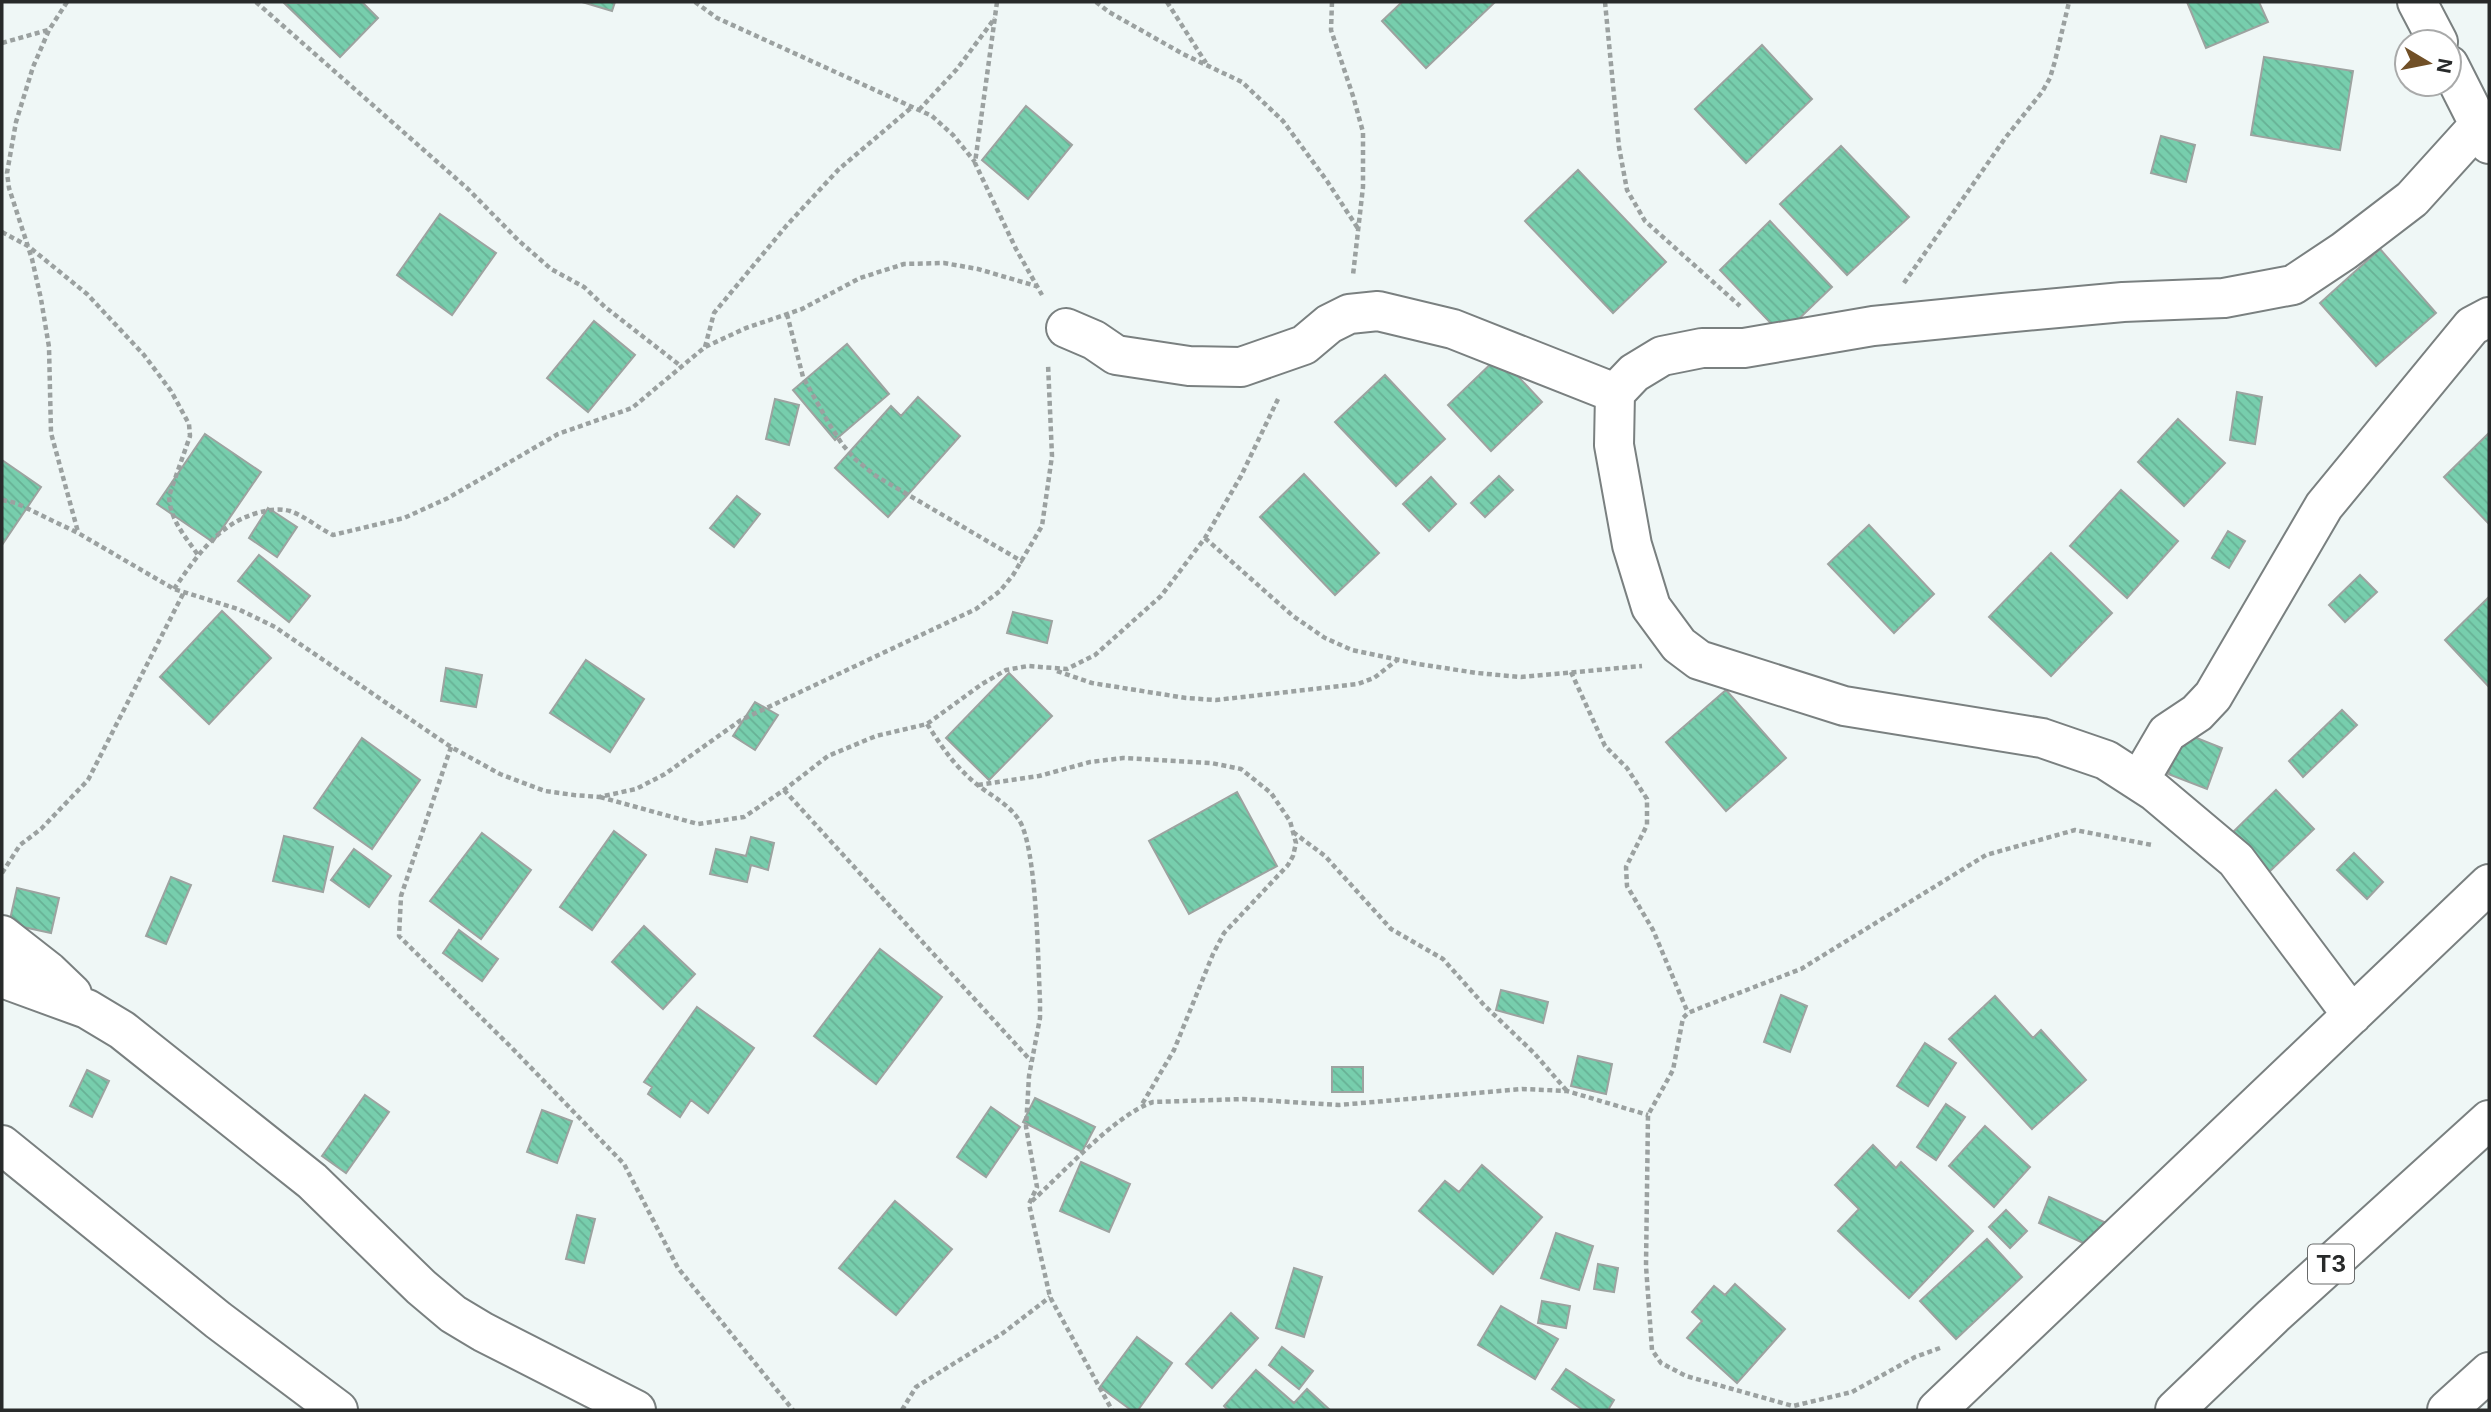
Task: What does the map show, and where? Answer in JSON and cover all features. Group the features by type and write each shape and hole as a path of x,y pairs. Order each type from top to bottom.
{"main road":[{"path":"2417,2 2431,28"},
{"path":"2351,1015 2236,860 2139,781 2106,760 2042,738 1844,706 1699,660 1679,645 1651,607 1632,545 1614,445 1615,393 1634,373 1662,356 1702,348 1744,348 1873,326 2110,303 2224,298 2292,285 2344,251 2412,199 2484,134 2463,93"},
{"path":"1057,344 1094,340 1116,355 1212,368 1241,367 1304,345 1329,324 1349,314 1378,311 1453,329 1615,393"},
{"path":"2139,781 2167,733 2197,713 2213,696 2324,506 2472,326 2489,317"},
{"path":"1937,1410 2489,884"},
{"path":"2,935 48,971 87,1009 143,1046 312,1181 421,1287 453,1314 636,1410"},
{"path":"2,978 87,1009"},
{"name":"T3","path":"2175,1410 2273,1316 2489,1120"},
{"path":"2,1145 218,1320 338,1410"},
{"path":"2447,1410 2489,1372"}],"path":[{"path":"68,2 49,30 33,67 16,122 7,173 9,188 28,246 49,347 51,433 78,533"},
{"path":"256,2 468,189 551,269 584,287 682,367"},
{"path":"599,797 636,789 665,774 741,720 976,609 1000,591 1023,562 1042,526 1052,456 1047,373 1057,344 1036,286 975,163 953,135 932,116 717,18 695,2"},
{"path":"975,163 997,2"},
{"path":"1096,2 1183,54 1242,82 1283,121 1359,230"},
{"path":"1167,2 1206,64"},
{"path":"1332,2 1331,30 1363,132 1363,187 1349,314"},
{"path":"1605,2 1619,147 1627,191 1645,220 1724,293 1786,342"},
{"path":"1873,326 2006,137 2042,92 2050,78 2069,2"},
{"path":"919,110 957,69 995,18"},
{"path":"2,43 49,30"},
{"path":"705,347 715,313 786,225 839,169 912,107"},
{"path":"2,232 28,246 87,294 144,355 172,391 189,424 190,436 169,496 169,507 173,519 198,555"},
{"path":"174,589 198,555 219,532 249,516 274,509 291,512 333,535 404,518 448,498 558,434 632,408 705,347 746,328 802,309 860,278 904,264 943,263 978,269 1036,286"},
{"path":"787,314 803,377 835,433 855,459 876,476 1023,562"},
{"path":"2,500 16,503 78,533 174,589 238,609 275,627 451,747 500,774 545,791 599,797 698,824 744,817 828,756 876,736 927,724 1006,670 1028,666 1067,669 1095,655 1161,596 1205,538 1241,476 1304,345"},
{"path":"1205,538 1293,616 1325,638 1352,650 1477,673 1521,677 1699,660"},
{"path":"2,873 20,845 56,814 88,780 184,592"},
{"path":"1050,669 1092,683 1216,700 1358,684 1374,678 1398,659"},
{"path":"1571,672 1605,746 1627,768 1647,799 1647,825 1626,867 1627,886 1658,941 1688,1013"},
{"path":"927,724 949,760 977,785 1003,803 1019,819 1026,835 1032,867 1040,1001 1040,1018 1031,1062 1026,1127 1037,1187 1029,1204 1050,1297 1112,1410"},
{"path":"451,747 401,896 398,936 512,1048 624,1164 678,1268 793,1410"},
{"path":"977,785 1039,776 1090,762 1123,758 1211,763 1241,769 1255,778 1271,793 1290,821 1296,843 1293,856 1288,865 1224,933 1174,1050 1141,1106"},
{"path":"784,790 1031,1062"},
{"path":"1943,1348 1915,1357 1852,1392 1793,1406 1686,1376 1661,1363 1652,1350 1646,1266 1648,1115 1673,1070 1681,1024 1688,1013 1801,969 1986,855 2075,830 2155,845"},
{"path":"1293,832 1325,856 1391,929 1443,959 1567,1091"},
{"path":"1029,1204 1113,1126 1141,1106 1153,1102 1230,1099 1339,1105 1522,1089 1567,1091 1648,1115"},
{"path":"902,1410 916,1387 1003,1333 1050,1297"}],"building":[{"path":"362,2 378,18 340,57 284,3"},
{"path":"582,2 615,2 612,11"},
{"path":"1402,2 1495,2 1426,68 1382,21"},
{"path":"2187,2 2259,2 2268,22 2206,48"},
{"path":"1762,45 1812,99 1746,163 1695,109"},
{"path":"2264,57 2353,71 2340,150 2251,135"},
{"path":"1026,106 1072,145 1028,199 982,160"},
{"path":"2161,136 2195,145 2186,182 2151,173"},
{"path":"1841,146 1909,217 1847,275 1780,204"},
{"path":"1578,170 1666,262 1613,313 1525,221"},
{"path":"440,214 496,253 452,315 397,275"},
{"path":"1770,221 1832,287 1782,335 1720,270"},
{"path":"2380,249 2436,313 2376,366 2320,303"},
{"path":"594,321 635,355 588,412 547,378"},
{"path":"847,344 889,394 835,440 793,390"},
{"path":"1499,356 1542,402 1491,451 1448,405"},
{"path":"1385,375 1445,439 1396,486 1335,422"},
{"path":"2237,392 2262,397 2255,444 2230,440"},
{"path":"918,397 960,436 888,517 835,468 891,406 901,416"},
{"path":"775,399 799,405 789,445 766,439"},
{"path":"2178,419 2225,463 2184,506 2138,462"},
{"path":"2489,433 2489,524 2444,477"},
{"path":"205,434 261,472 213,542 157,504"},
{"path":"2,460 41,487 2,545"},
{"path":"1304,474 1379,553 1335,595 1260,517"},
{"path":"1499,476 1513,490 1485,517 1471,503"},
{"path":"1431,477 1456,504 1429,531 1403,504"},
{"path":"2121,490 2178,541 2127,598 2070,546"},
{"path":"737,496 760,514 734,547 710,528"},
{"path":"268,508 297,527 277,557 249,538"},
{"path":"1869,525 1934,594 1894,633 1828,564"},
{"path":"2228,531 2245,541 2229,568 2212,558"},
{"path":"2051,553 2112,613 2051,676 1989,617"},
{"path":"259,555 310,596 289,622 238,581"},
{"path":"2360,575 2377,592 2345,622 2329,605"},
{"path":"2489,597 2489,687 2445,640"},
{"path":"222,611 271,658 209,724 160,677"},
{"path":"1013,612 1052,621 1047,643 1007,633"},
{"path":"586,660 644,699 610,752 550,713"},
{"path":"446,668 482,675 476,707 441,701"},
{"path":"1009,673 1052,716 989,780 946,738"},
{"path":"1726,690 1786,758 1726,811 1666,742"},
{"path":"755,702 778,715 755,750 733,736"},
{"path":"2342,710 2357,725 2303,777 2289,761"},
{"path":"2184,733 2222,748 2207,789 2168,774"},
{"path":"362,738 420,780 372,849 314,808"},
{"path":"2276,790 2314,829 2269,872 2232,833"},
{"path":"1237,792 1277,866 1189,914 1149,841"},
{"path":"614,831 646,855 592,930 560,907"},
{"path":"482,833 531,870 481,939 430,901"},
{"path":"284,836 333,847 323,892 273,881"},
{"path":"751,837 774,843 768,870 751,865 747,882 710,874 716,849 746,856"},
{"path":"354,849 391,876 369,907 331,880"},
{"path":"2354,853 2383,882 2367,899 2337,870"},
{"path":"171,877 191,885 166,944 146,936"},
{"path":"17,888 59,898 51,933 9,924"},
{"path":"644,926 695,974 663,1009 612,962"},
{"path":"459,930 498,959 482,981 443,953"},
{"path":"880,949 942,997 876,1084 814,1036"},
{"path":"1501,990 1548,1002 1543,1023 1496,1010"},
{"path":"1781,995 1807,1006 1790,1052 1764,1042"},
{"path":"1995,996 2033,1038 2041,1030 2086,1080 2032,1129 1949,1039"},
{"path":"697,1007 754,1048 708,1113 691,1100 680,1117 648,1094 652,1087 644,1082"},
{"path":"1925,1043 1956,1063 1928,1106 1897,1086"},
{"path":"1578,1056 1612,1064 1606,1094 1571,1086"},
{"path":"1332,1067 1363,1067 1363,1092 1332,1092"},
{"path":"87,1070 109,1081 92,1117 70,1106"},
{"path":"365,1095 389,1112 346,1173 322,1156"},
{"path":"1035,1098 1095,1127 1082,1152 1023,1122"},
{"path":"1946,1104 1965,1117 1936,1160 1917,1147"},
{"path":"991,1107 1020,1127 986,1177 957,1157"},
{"path":"542,1110 572,1121 557,1163 527,1152"},
{"path":"1985,1126 2030,1167 1994,1207 1949,1166"},
{"path":"1873,1145 1896,1168 1901,1162 1973,1231 1909,1298 1838,1231 1859,1209 1835,1185"},
{"path":"1081,1162 1130,1184 1109,1232 1060,1211"},
{"path":"1482,1165 1542,1217 1493,1274 1419,1211 1445,1181 1459,1192"},
{"path":"2049,1197 2104,1222 2092,1247 2039,1223"},
{"path":"895,1201 952,1249 896,1315 839,1268"},
{"path":"2006,1210 2027,1231 2010,1248 1989,1227"},
{"path":"577,1215 595,1219 584,1263 566,1259"},
{"path":"1556,1233 1593,1246 1579,1290 1541,1278"},
{"path":"1987,1239 2022,1277 1956,1339 1920,1301"},
{"path":"1598,1264 1618,1268 1614,1292 1594,1289"},
{"path":"1294,1268 1322,1277 1304,1337 1276,1328"},
{"path":"1735,1284 1785,1329 1737,1383 1687,1338 1702,1321 1692,1312 1714,1286 1725,1295"},
{"path":"1542,1301 1570,1306 1566,1328 1538,1323"},
{"path":"1501,1306 1558,1339 1535,1379 1478,1345"},
{"path":"1231,1313 1258,1338 1212,1388 1186,1364"},
{"path":"1137,1337 1172,1363 1138,1410 1131,1410 1100,1387"},
{"path":"1282,1347 1313,1371 1299,1389 1269,1365"},
{"path":"1566,1369 1614,1400 1608,1410 1583,1410 1552,1389"},
{"path":"1256,1370 1294,1403 1307,1389 1330,1410 1228,1410 1224,1406"}]}
